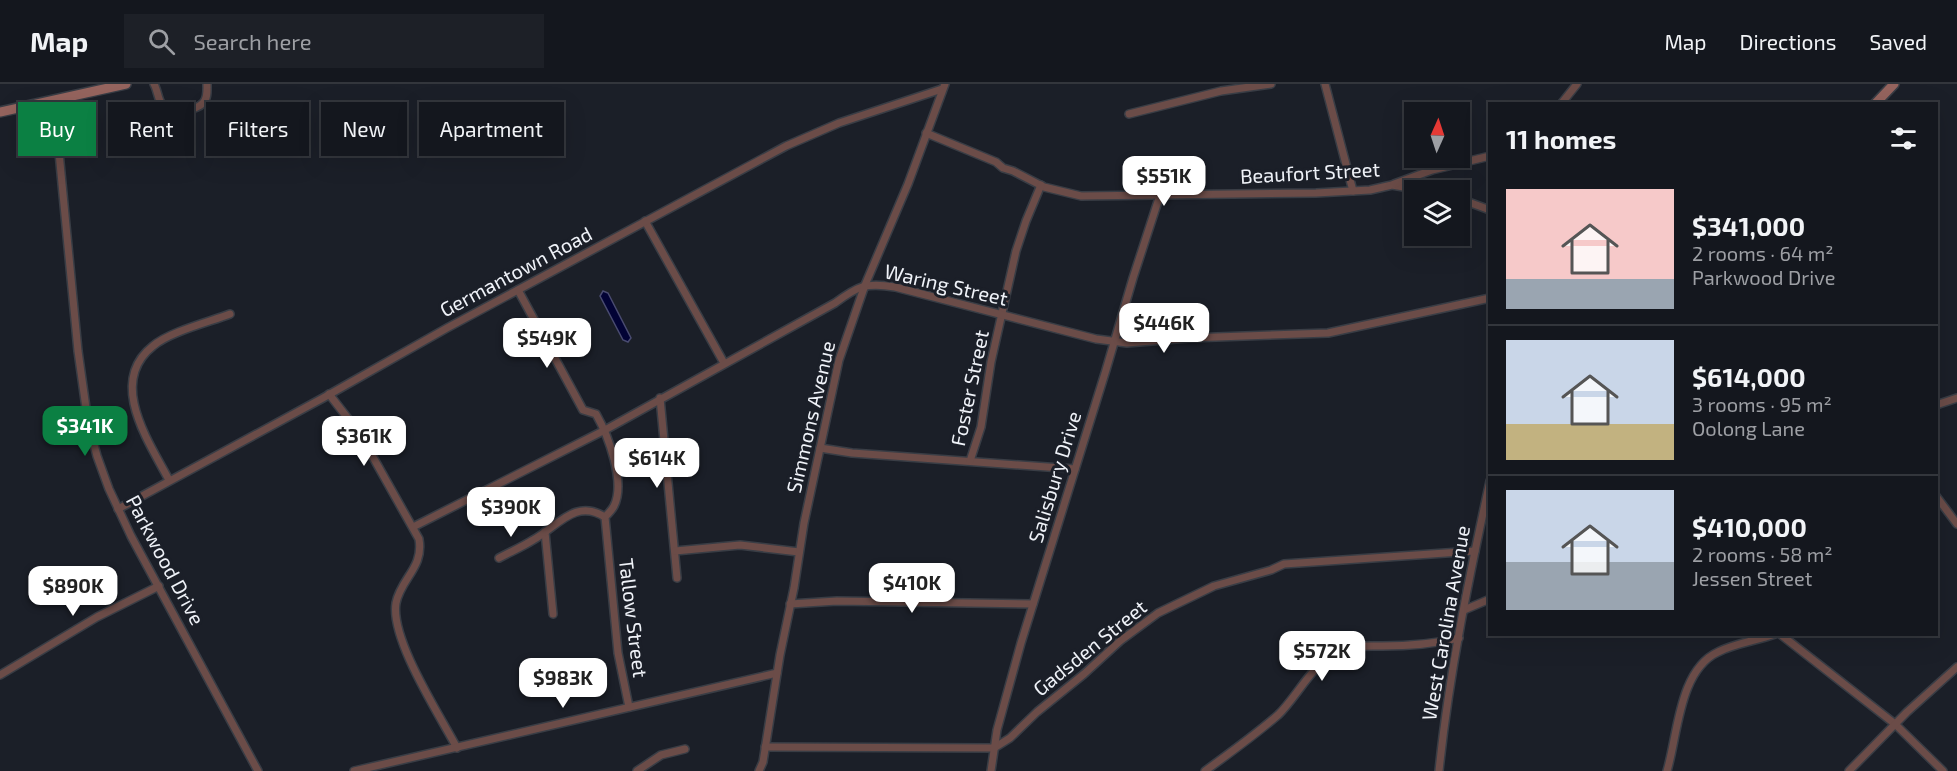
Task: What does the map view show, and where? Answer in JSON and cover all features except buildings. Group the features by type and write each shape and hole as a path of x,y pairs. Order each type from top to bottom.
{"street":[{"path":"0,112 126,84"},
{"path":"154,84 162,106 176,112 203,103 206,98 207,84"},
{"path":"1129,114 1221,92 1271,84"},
{"path":"1325,84 1353,191"},
{"path":"1563,102 1577,84"},
{"path":"1877,102 1894,84"},
{"name":"Simmons Avenue","path":"759,771 799,552 839,360 865,285 944,87"},
{"name":"Germantown Road","path":"118,509 645,221 804,137 944,87"},
{"name":"Parkwood Drive","path":"54,100 78,351 85,404 98,456 118,509 258,771"},
{"name":"Beaufort Street","path":"926,134 996,162 1003,168 1041,185 1081,196 1316,193 1370,190 1392,185 1404,187"},
{"path":"1392,185 1432,170 1488,156"},
{"name":"Foster Street","path":"970,461 981,427 1002,314 1021,237 1041,185"},
{"name":"Salisbury Drive","path":"991,771 994,748 1033,604 1160,195"},
{"path":"1470,203 1488,209"},
{"path":"645,221 724,363"},
{"name":"Waring Street","path":"413,527 605,430 865,285 895,287 1113,342 1328,333 1488,298"},
{"path":"499,558 535,540 560,519 572,514 595,511 605,517 614,506 618,489 616,470 605,430 596,414 583,410 518,290"},
{"path":"169,480 137,415 133,401 132,382 135,369 152,346 162,340 230,314"},
{"path":"329,394 360,434 419,539 421,551 419,560 401,589 397,602 397,628 406,653 457,748"},
{"path":"660,398 678,578"},
{"path":"1938,404 1957,398"},
{"path":"820,448 852,453 1075,469"},
{"name":"West Carolina Avenue","path":"1439,771 1459,638 1488,490"},
{"path":"1938,499 1957,524"},
{"name":"Tallow Street","path":"605,517 618,652 629,707"},
{"path":"545,532 553,614"},
{"path":"675,551 740,545 799,552"},
{"name":"Gadsden Street","path":"994,748 1010,738 1120,641 1158,613 1202,590 1284,564 1475,551"},
{"path":"0,675 97,617 159,586"},
{"path":"1464,610 1488,600"},
{"path":"790,604 837,601 1033,604"},
{"path":"1667,771 1681,711 1695,670 1703,660 1727,647 1768,636"},
{"path":"1783,636 1895,724 1943,771"},
{"path":"1205,771 1279,714 1311,675 1332,654 1347,648 1439,643 1459,638"},
{"path":"1849,771 1895,724 1957,667"},
{"path":"354,771 777,673"},
{"path":"765,747 994,748"},
{"path":"637,771 661,755 685,749"}],"shaded area":[{"path":"603,291 608,293 631,338 628,342 623,340 600,296"}]}
